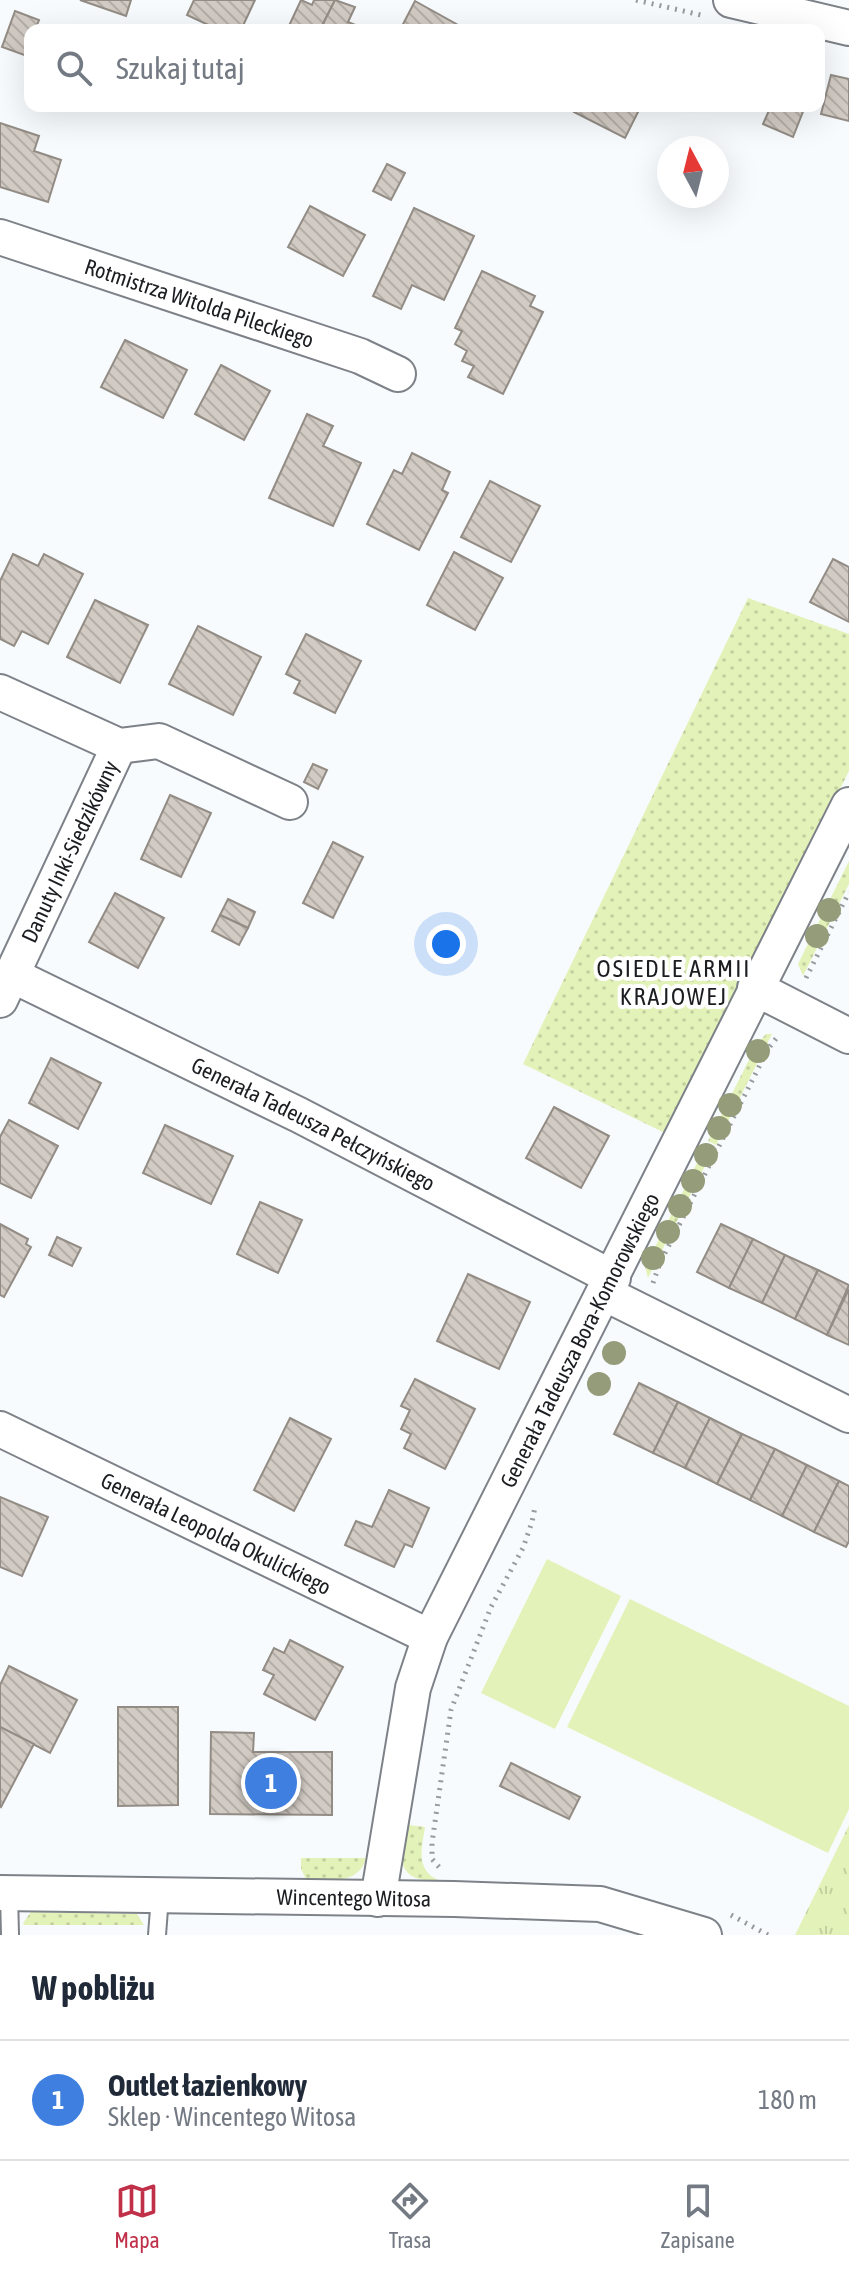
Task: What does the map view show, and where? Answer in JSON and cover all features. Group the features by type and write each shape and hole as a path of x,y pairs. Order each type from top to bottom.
{"street":[{"path":"731,0 849,28"},
{"name":"Rotmistrza Witolda Pileckiego","path":"0,237 360,356 398,374"},
{"path":"0,692 119,746 159,741 290,802"},
{"name":"Danuty Inki-Siedzikówny","path":"6,987 119,746"},
{"name":"Generała Tadeusza Bora-Komorowskiego","path":"378,1899 413,1688 430,1637 849,805"},
{"name":"Generała Tadeusza Pełczyńskiego","path":"6,987 299,1115 608,1285 642,1312 849,1415"},
{"path":"755,988 849,1036"},
{"name":"Generała Leopolda Okulickiego","path":"0,1429 430,1637"},
{"name":"Wincentego Witosa","path":"4,1894 158,1920 378,1899 600,1904 715,1924"}],"lane":[{"path":"4,1894 10,1932"}],"path":[{"path":"642,1312 660,1263 768,1049 798,1010 808,973 849,892"},
{"path":"447,1869 439,1868 432,1859 432,1843 451,1710 491,1607 523,1548 535,1506"},
{"path":"715,1924 768,1935"}],"green space":[{"path":"748,598 849,634 849,771 667,1134 523,1064"},
{"path":"849,861 849,884 803,976 798,964"},
{"path":"766,1034 772,1034 716,1145 708,1141 757,1044"},
{"path":"705,1147 713,1150 648,1278 645,1267"},
{"path":"547,1559 621,1596 555,1729 481,1693"},
{"path":"630,1599 849,1706 849,1809 828,1853 567,1727"},
{"path":"401,1824 425,1827 423,1864 438,1880 424,1880 407,1872 401,1856"},
{"path":"849,1825 849,1935 795,1935"},
{"path":"301,1858 366,1858 357,1873 333,1880 306,1879 301,1869"},
{"path":"31,1912 137,1914 144,1925 24,1925"}],"building":[{"path":"80,0 131,0 126,16"},
{"path":"194,0 255,0 244,24 206,24 187,15"},
{"path":"301,0 312,5 314,0 335,0 323,24 290,24"},
{"path":"335,0 355,7 348,22 353,24 323,24"},
{"path":"415,1 456,24 403,24"},
{"path":"15,11 39,20 37,24 24,24 24,55 2,47"},
{"path":"831,75 849,79 849,121 821,114 825,112"},
{"path":"574,112 638,112 625,138"},
{"path":"768,112 803,112 793,137 763,124"},
{"path":"0,123 39,136 34,151 61,160 48,202 0,187"},
{"path":"387,164 405,173 391,200 373,191"},
{"path":"310,206 365,235 343,276 288,247"},
{"path":"414,208 474,236 444,300 412,285 401,309 373,296"},
{"path":"482,271 535,296 530,306 543,312 503,394 468,377 474,366 462,361 467,351 455,344 462,331 455,328"},
{"path":"125,340 187,370 163,418 101,387"},
{"path":"221,365 270,391 244,440 195,414"},
{"path":"307,414 333,426 323,446 361,463 333,526 269,498"},
{"path":"412,453 450,472 442,490 448,493 419,550 367,524 394,470 402,474"},
{"path":"490,481 540,506 511,562 461,537"},
{"path":"454,552 503,578 475,630 427,605"},
{"path":"13,554 38,566 44,554 83,574 48,644 22,631 14,646 0,639 0,581"},
{"path":"833,559 849,567 849,622 810,602"},
{"path":"95,600 148,625 120,683 67,657"},
{"path":"198,626 261,657 233,715 169,684"},
{"path":"306,634 361,661 335,713 294,693 300,681 286,674"},
{"path":"313,764 327,770 318,789 304,782"},
{"path":"170,795 211,813 181,877 141,859"},
{"path":"333,842 363,857 333,918 303,903"},
{"path":"115,893 164,918 138,968 89,942"},
{"path":"228,899 255,912 248,928 220,915"},
{"path":"220,915 248,928 239,945 212,931"},
{"path":"51,1058 101,1083 78,1129 29,1103"},
{"path":"554,1107 609,1136 581,1188 526,1158"},
{"path":"9,1120 58,1146 31,1198 0,1183 0,1137"},
{"path":"165,1125 233,1156 211,1204 143,1173"},
{"path":"260,1202 302,1220 278,1273 237,1254"},
{"path":"0,1224 28,1239 26,1244 31,1247 4,1297 0,1295"},
{"path":"721,1224 753,1239 729,1288 697,1272"},
{"path":"57,1237 81,1248 72,1266 49,1255"},
{"path":"753,1239 785,1255 762,1303 729,1288"},
{"path":"785,1255 818,1270 795,1319 762,1303"},
{"path":"818,1270 849,1285 827,1335 795,1319"},
{"path":"468,1274 530,1302 499,1369 437,1341"},
{"path":"849,1289 849,1345 827,1335"},
{"path":"415,1379 475,1409 445,1469 404,1448 411,1434 401,1429 410,1410 401,1406"},
{"path":"639,1383 678,1402 653,1453 614,1434"},
{"path":"678,1402 710,1418 685,1468 653,1453"},
{"path":"290,1418 331,1439 294,1511 254,1490"},
{"path":"710,1418 742,1434 717,1484 685,1468"},
{"path":"742,1434 775,1449 750,1500 717,1484"},
{"path":"775,1449 807,1465 782,1516 750,1500"},
{"path":"807,1465 839,1481 814,1532 782,1516"},
{"path":"839,1481 849,1486 849,1541 846,1547 814,1532"},
{"path":"389,1490 429,1508 412,1547 405,1544 394,1567 345,1545 356,1521 372,1527"},
{"path":"0,1497 48,1517 22,1576 0,1567"},
{"path":"290,1640 343,1667 315,1720 264,1694 274,1675 263,1670 274,1648 284,1653"},
{"path":"9,1666 77,1700 50,1753 0,1727 0,1685"},
{"path":"118,1707 178,1707 178,1805 118,1806"},
{"path":"0,1727 34,1744 1,1807 0,1806"},
{"path":"211,1732 254,1733 253,1752 332,1752 332,1815 210,1814"},
{"path":"511,1763 580,1797 569,1819 500,1786"}],"place":[{"name":"Outlet łazienkowy","path":"271,1783"}],"district":[{"name":"OSIEDLE ARMII KRAJOWEJ","path":"674,982"}]}
